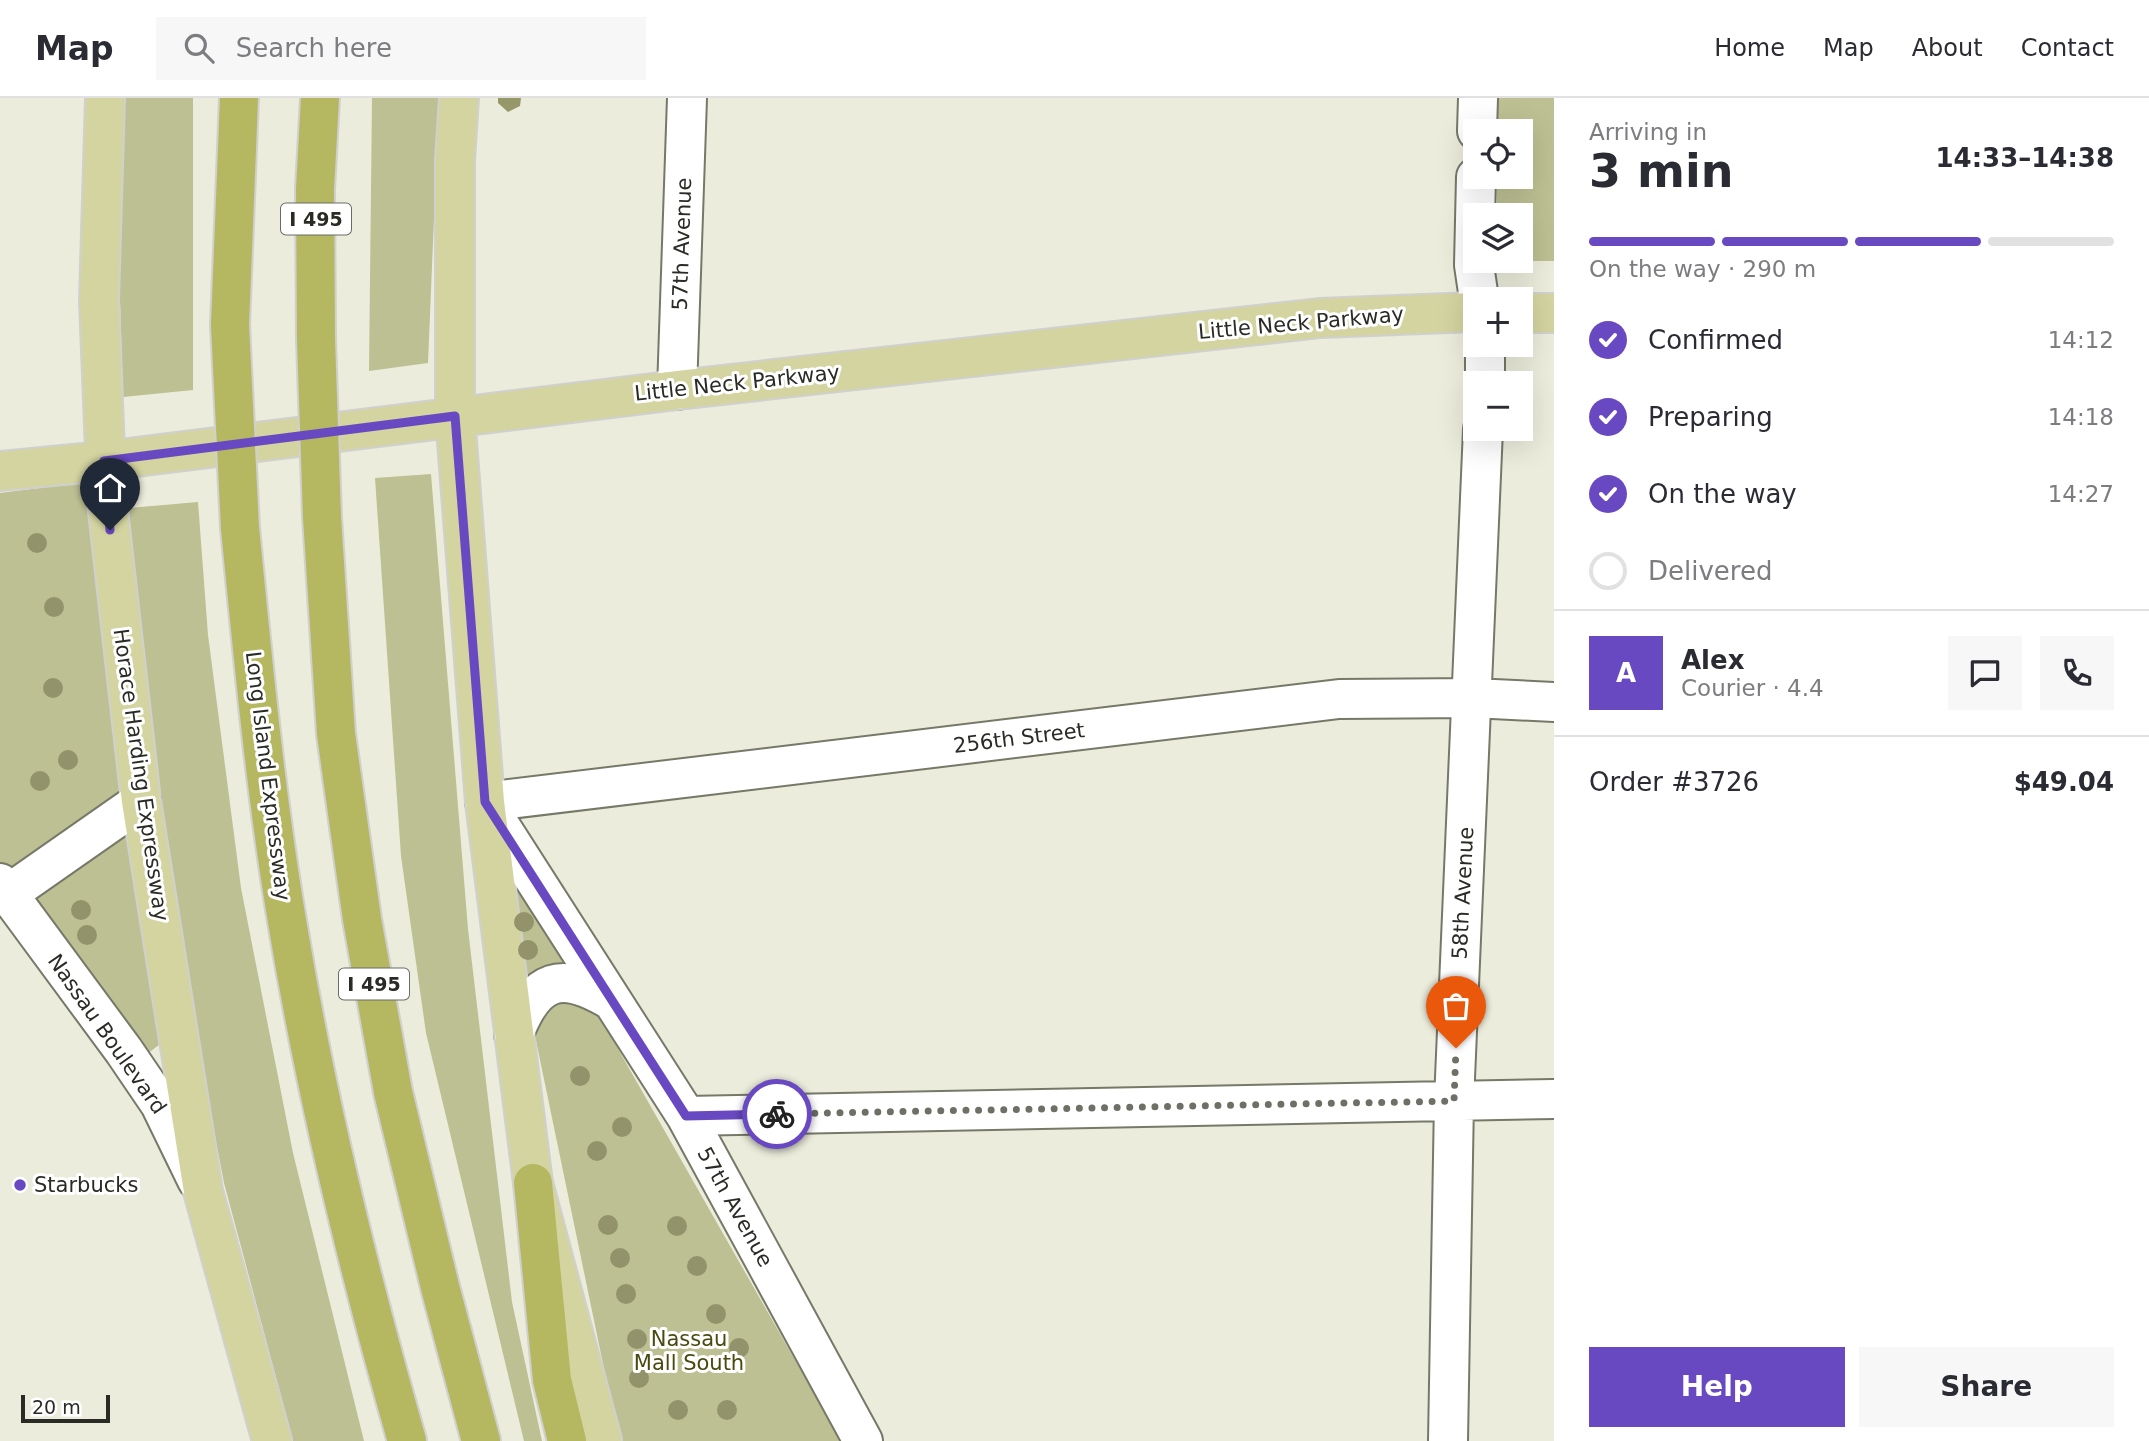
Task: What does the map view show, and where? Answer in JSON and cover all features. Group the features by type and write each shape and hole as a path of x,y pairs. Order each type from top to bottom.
{"highway":[{"name":"Long Island Expressway","path":"239,98 230,325 240,528 261,736 287,921 322,1107 368,1305 407,1441"},
{"name":"I 495","path":"320,98 316,189 316,339 322,517 336,734 362,919 394,1092 440,1287 481,1441"},
{"path":"533,1183 552,1380 567,1441"}],"main road":[{"name":"Horace Harding Expressway","path":"105,98 99,300 104,461 141,801 203,1191 272,1441"},
{"path":"458,98 455,160 455,416 485,802 533,1183 602,1441"},
{"name":"Little Neck Parkway","path":"0,471 104,461 677,390 1321,318 1463,313"},
{"path":"1533,313 1554,313"}],"street":[{"name":"57th Avenue","path":"677,390 687,98"},
{"path":"1477,119 1478,98"},
{"path":"1476,189 1474,265 1477,287"},
{"name":"58th Avenue","path":"1448,1441 1454,1101 1483,441"},
{"name":"256th Street","path":"485,802 1339,699 1472,698 1554,702"},
{"path":"4,889 141,801"},
{"name":"57th Avenue","path":"485,802 686,1116 863,1441"},
{"name":"Nassau Boulevard","path":"4,889 160,1104 203,1191"},
{"path":"514,1034 529,1003 539,992 552,984 581,984 612,1001"},
{"path":"686,1116 1554,1099"}],"green space":[{"path":"123,98 193,98 193,390 123,397 117,205"},
{"path":"372,98 439,98 428,363 369,371"},
{"path":"1498,98 1554,98 1554,261 1533,261 1533,203 1497,203 1497,189 1533,189 1533,119 1498,119"},
{"path":"431,474 468,929 512,1302 542,1441 524,1441 426,1033 401,856 375,478"},
{"path":"95,481 160,1044 142,1058 0,870 0,493"},
{"path":"198,502 208,635 241,888 293,1153 364,1441 293,1441 224,1183 177,938 141,694 129,508"},
{"name":"Nassau Mall South","path":"510,859 841,1441 619,1441 499,862"}],"shaded area":[{"path":"498,98 521,98 520,106 508,112 498,103"}],"way so far":[{"path":"777,1114 1454,1101 1456,1048"}],"place":[{"name":"Starbucks","path":"20,1185"}],"route":[{"path":"110,530 104,461 455,416 485,802 686,1116 777,1114"}]}
